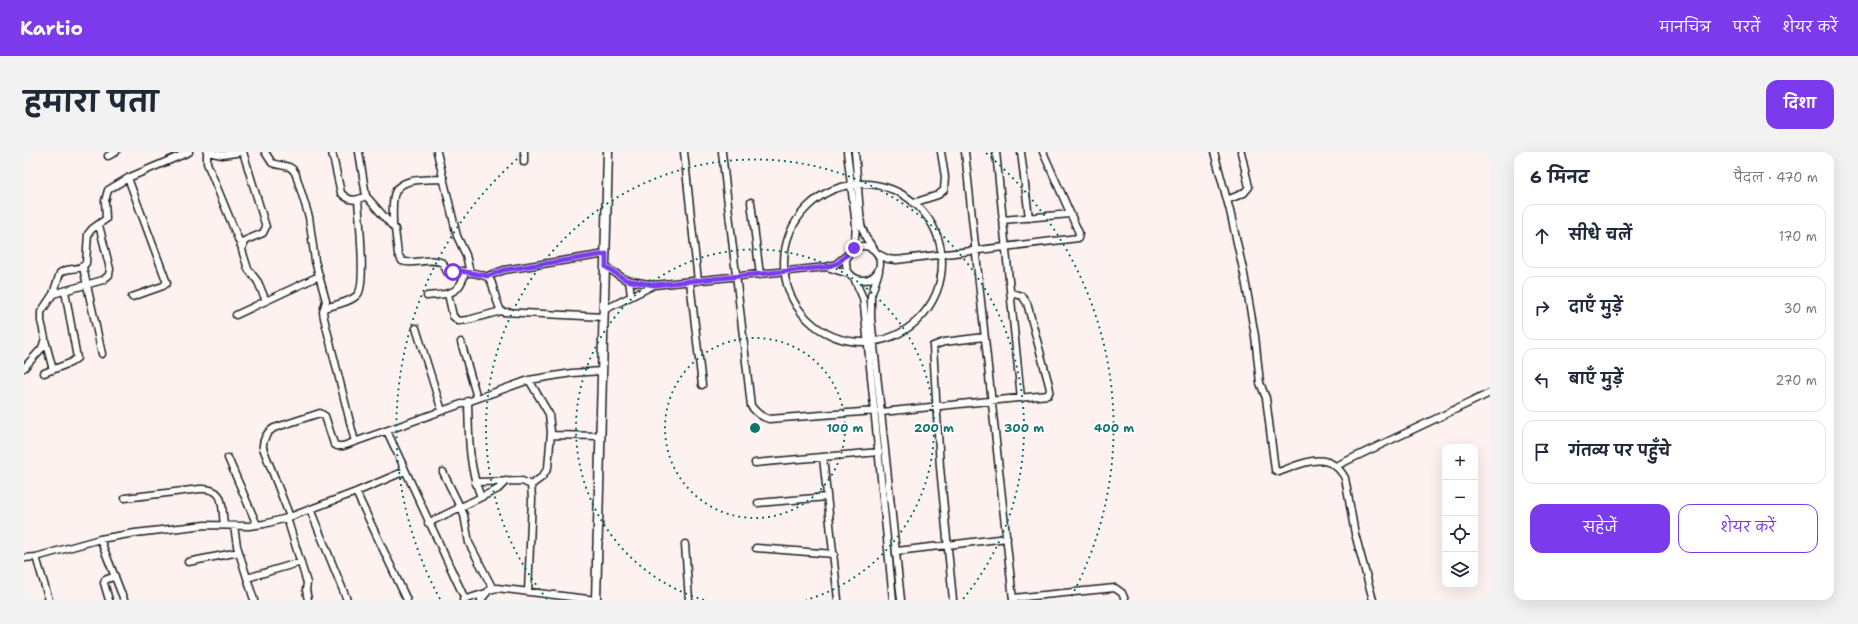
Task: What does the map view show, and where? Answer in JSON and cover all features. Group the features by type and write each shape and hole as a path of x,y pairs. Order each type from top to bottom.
{"main road":[{"path":"596,600 608,152"}],"street":[{"path":"108,156 116,152"},
{"path":"102,354 83,267 88,260 88,234 107,217 105,201 108,190 128,178 189,152"},
{"path":"241,246 244,241 262,233 266,227 243,152 222,155 207,152 207,163 241,246 248,269 258,282 266,301"},
{"path":"265,152 272,163 288,166 295,172 310,223 315,261 326,301 324,318 355,442"},
{"path":"332,152 342,193 348,199 358,200 366,196"},
{"path":"359,152 366,196 378,211 393,225"},
{"path":"426,296 448,294 459,288 468,272 466,255 457,236 437,152"},
{"path":"524,152 524,162"},
{"path":"684,152 698,281"},
{"path":"722,152 750,399 757,413 769,419 875,411"},
{"path":"848,152 856,232 846,265 863,298 893,600"},
{"path":"855,152 861,225 866,238 876,252 880,268 871,296 902,600"},
{"path":"913,203 938,195 944,190 945,177 941,152"},
{"path":"965,152 1013,599 1115,588 1122,593 1125,600"},
{"path":"996,152 1021,398"},
{"path":"1022,152 1029,218"},
{"path":"606,267 619,277 654,285 826,267 836,264 854,248 864,246 888,259 896,260 1076,240 1079,233 1043,152"},
{"path":"1214,152 1227,200 1245,281 1255,336 1260,383 1266,398 1275,470 1279,472 1319,460 1326,461 1336,466 1345,478 1355,534 1373,600"},
{"path":"1227,200 1244,193 1249,187 1241,152"},
{"path":"128,178 166,283 163,286 132,297"},
{"path":"444,179 408,182 399,186 394,196 393,225 395,229 398,254 402,261 436,261 443,263 447,272 450,273 468,272 488,276 504,270 606,254"},
{"path":"851,183 893,189 913,203 924,213 933,225 942,255 941,282 933,301 925,313 907,330 875,342 868,343 857,343 835,337 810,323 793,299 784,272 784,248 787,238 799,217 818,198 836,188 851,183"},
{"path":"324,308 354,297 360,292 362,250 358,200"},
{"path":"752,202 760,275"},
{"path":"1002,220 1070,214"},
{"path":"53,294 103,280 109,275 110,269 99,224"},
{"path":"826,267 841,270 859,280 870,279 880,268 896,260"},
{"path":"52,370 40,315 53,294 60,273 68,269 83,267"},
{"path":"236,315 319,276"},
{"path":"488,276 491,280 501,311"},
{"path":"629,280 631,296"},
{"path":"690,282 702,385"},
{"path":"448,294 453,316 458,321 468,320 501,311 516,314 604,314 631,296 654,285"},
{"path":"44,373 70,363 76,358 65,291"},
{"path":"882,412 1048,395 1050,390 1026,299 1011,293"},
{"path":"416,328 442,411"},
{"path":"953,600 947,545 933,346 944,342 984,337"},
{"path":"24,368 39,353 45,338"},
{"path":"461,342 477,398"},
{"path":"308,600 306,590 308,583 289,517 263,448 263,441 268,432 274,428 320,413 325,416 330,433 337,446 343,446 529,380 572,372 602,371"},
{"path":"529,380 551,420 548,468 542,477 531,485"},
{"path":"1336,466 1490,393"},
{"path":"468,401 469,452 475,482 481,497"},
{"path":"387,431 464,600 486,593 493,589 596,600"},
{"path":"551,435 600,436"},
{"path":"755,463 879,452"},
{"path":"823,457 838,600"},
{"path":"228,458 257,525"},
{"path":"24,558 36,557 100,539 169,529 224,525 257,525 289,517 356,492 405,471"},
{"path":"443,472 466,519 466,533 469,542 493,589"},
{"path":"428,523 498,489 506,481"},
{"path":"475,482 526,482 531,485"},
{"path":"528,592 532,499 531,485"},
{"path":"125,498 200,489 213,489 217,491 220,496 224,525"},
{"path":"356,492 407,600"},
{"path":"758,503 827,497"},
{"path":"310,509 347,600"},
{"path":"234,526 239,552 254,600"},
{"path":"897,551 1007,538"},
{"path":"100,539 124,600"},
{"path":"686,544 689,600"},
{"path":"756,548 834,554"},
{"path":"188,562 239,552"},
{"path":"36,557 49,600"},
{"path":"247,578 301,562"},
{"path":"109,600 104,583 105,580 115,576"},
{"path":"481,600 486,593"}],"route":[{"path":"453,272 461,271 488,276 504,270 606,254 606,267 619,277 626,280 654,285 826,267 838,263 854,248"}]}
